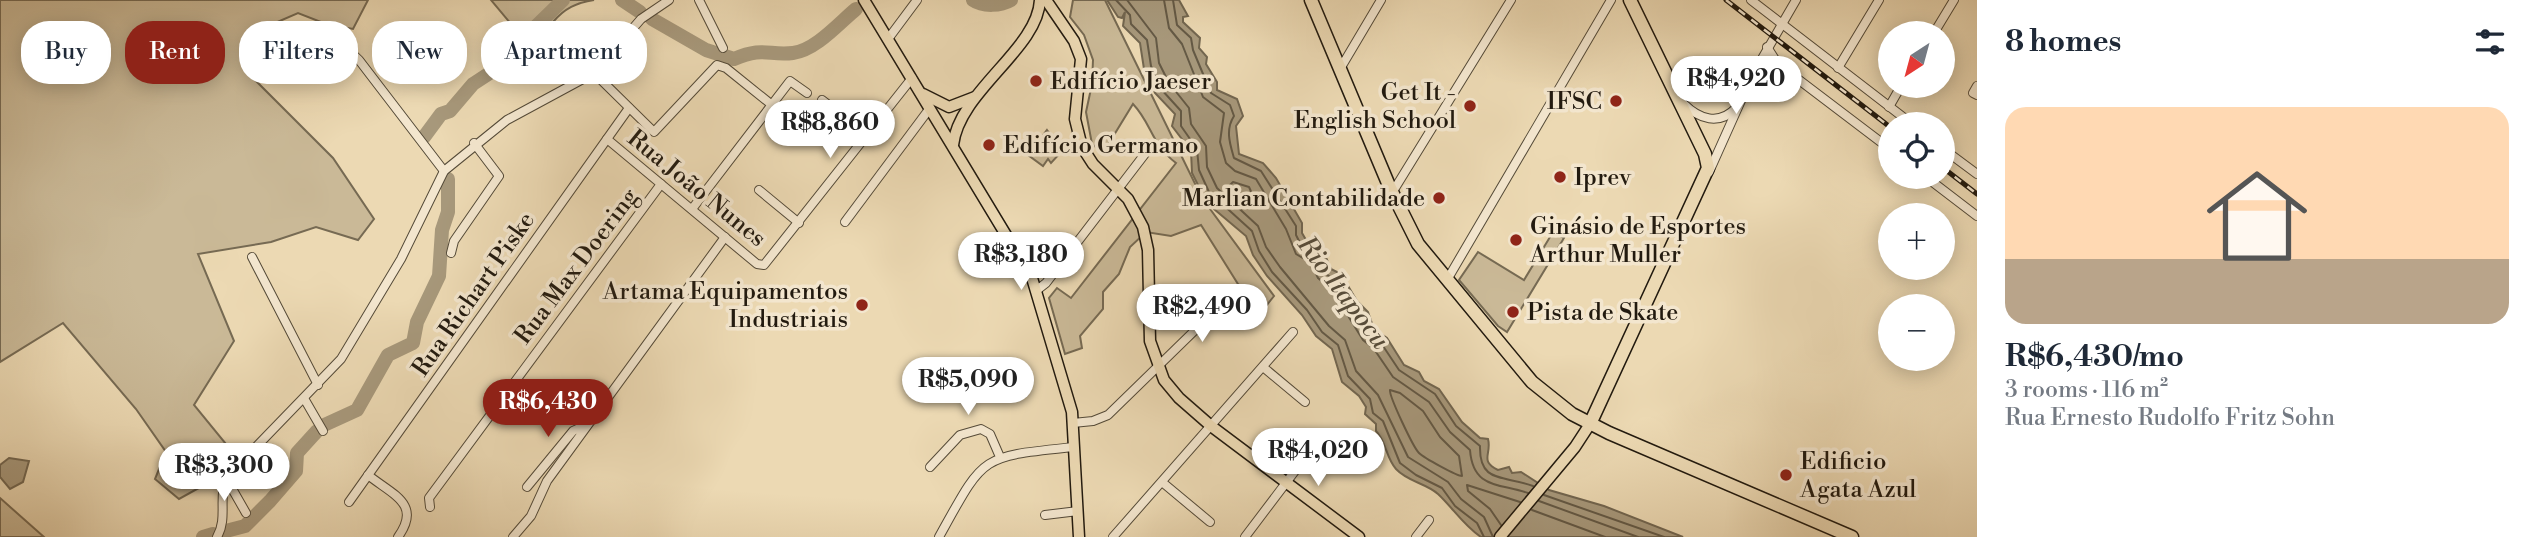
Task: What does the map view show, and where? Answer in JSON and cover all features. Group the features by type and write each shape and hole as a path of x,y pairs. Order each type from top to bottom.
{"highway":[{"path":"1311,0 1408,229 1532,382 1557,403 1590,424 1655,455 1852,537"},
{"path":"1590,424 1706,178 1705,154 1630,0"}],"main road":[{"path":"864,0 1016,246 1037,289 1068,394 1073,423 1079,537"},
{"path":"953,145 957,125 1033,25 1040,0"},
{"path":"1046,0 1074,41 1081,64 1075,113 1080,142 1093,164 1119,189 1138,216 1147,242 1149,333 1158,367 1175,394 1211,426 1359,537"},
{"path":"1033,25 1046,20 1065,28"},
{"path":"920,92 949,107 977,96"},
{"path":"1500,537 1558,468 1590,424"}],"street":[{"path":"639,21 669,0"},
{"path":"699,0 723,48"},
{"path":"888,40 917,0"},
{"path":"1340,69 1381,0"},
{"path":"1392,193 1511,0"},
{"path":"1447,280 1611,0"},
{"path":"1751,0 1896,112"},
{"path":"1706,178 1752,76 1796,0"},
{"path":"1839,68 1880,0"},
{"path":"1941,21 1954,0"},
{"path":"1768,15 1773,37"},
{"path":"1773,37 1791,32"},
{"path":"1767,47 1772,58 1783,69 1878,140"},
{"path":"358,59 444,171"},
{"path":"605,84 654,132 713,67 721,65 772,105"},
{"path":"1752,76 1767,66 1783,69"},
{"path":"758,190 799,223 912,78"},
{"path":"692,209 790,81 807,93"},
{"path":"217,537 223,519 222,488 226,478 305,400 341,359 394,270 444,171 474,143 507,120 574,84"},
{"path":"1977,86 1973,93 1977,95"},
{"path":"1678,98 1697,115 1716,119 1724,124 1726,133"},
{"path":"1889,107 1894,98"},
{"path":"822,100 868,135"},
{"path":"1716,119 1729,114 1738,106"},
{"name":"Rua Richart Piske","path":"349,502 629,108"},
{"path":"845,222 930,108"},
{"name":"Rua João Nunes","path":"607,139 757,264 764,265 799,223"},
{"path":"451,253 454,241 499,176 474,143"},
{"path":"1037,289 1046,283 1151,146"},
{"path":"1955,158 1977,174"},
{"name":"Rua Max Doering","path":"430,507 429,498 661,184"},
{"path":"1942,189 1977,216"},
{"path":"513,537 526,524 547,481 586,425 725,237"},
{"path":"252,257 318,385"},
{"path":"1073,423 1093,421 1108,415 1226,300"},
{"path":"1113,537 1293,332"},
{"path":"1263,367 1305,402"},
{"path":"305,400 323,431"},
{"path":"527,488 573,431 586,425"},
{"path":"930,467 954,439 981,429 990,434 1000,457"},
{"path":"939,537 976,472 1000,457 1074,447"},
{"path":"1244,537 1307,455"},
{"path":"369,475 405,505 409,522 398,537"},
{"path":"226,478 246,513"},
{"path":"1161,482 1210,523"},
{"path":"1045,515 1078,512"},
{"path":"1416,537 1429,520"}],"shaded area":[{"path":"0,0 368,0 357,21 318,21 298,13 280,21 239,21 239,84 259,84 333,158 374,219 358,240 316,227 271,242 198,254 234,341 194,405 235,455 217,478 179,499 155,479 166,452 136,409 63,323 0,362"},
{"path":"491,0 594,0 571,7 554,21 508,21"},
{"path":"1073,0 1105,0 1202,198 1274,296 1266,306 1238,284 1201,225 1171,236 1146,232 1130,247 1119,274 1103,292 1103,309 1080,336 1082,348 1065,354 1049,298 1057,288 1071,298 1176,163 1161,149 1133,104 1103,153 1092,144 1086,112 1092,84 1093,60 1084,35 1070,17"},
{"path":"1047,130 1063,150 1051,163 1048,159 1043,166 1028,155"},
{"path":"1553,232 1564,238 1507,332 1498,326 1459,280 1478,252 1524,280"},
{"path":"0,498 44,537 0,537"}],"water":[{"name":"Rio Itapocu","path":"1107,0 1179,0 1188,16 1183,17 1183,22 1200,38 1199,48 1207,57 1206,64 1217,82 1217,90 1237,99 1243,116 1236,126 1239,154 1263,163 1276,178 1302,223 1302,233 1309,245 1324,253 1331,269 1341,274 1357,301 1368,312 1374,329 1387,338 1404,365 1419,372 1424,381 1439,389 1462,422 1480,438 1488,439 1488,460 1492,467 1498,470 1509,467 1512,473 1521,472 1549,490 1604,506 1683,537 1481,537 1469,528 1438,494 1396,469 1376,431 1376,424 1365,414 1366,407 1359,396 1342,382 1332,349 1316,336 1302,315 1267,276 1253,255 1246,236 1214,209 1203,195 1192,173 1191,151 1172,126 1175,114 1155,93 1144,69 1140,43 1123,26 1125,12 1122,18 1118,17"},
{"path":"9,458 29,461 23,482 10,489 0,477 0,465"}],"waterway":[{"path":"424,137 441,114 450,111 473,84 499,67 505,48 524,38 563,0"},
{"path":"622,0 640,12"},
{"path":"973,0 992,5 1011,0"},
{"path":"652,19 706,50 734,59 752,53 785,54 802,51 819,41 856,9"},
{"path":"322,426 357,410 388,355 413,343 417,322 439,276 442,230 448,212 448,179"},
{"path":"222,532 245,526 270,501 296,471 297,453 317,431"},
{"path":"203,537 213,534"}],"railway":[{"path":"1726,0 1878,118"},
{"path":"1955,177 1977,194"}],"place":[{"name":"Edifício Jaeser","path":"1036,81"},
{"name":"IFSC","path":"1616,101"},
{"name":"Get It - English School","path":"1470,106"},
{"name":"Edifício Germano","path":"989,145"},
{"name":"Iprev","path":"1560,177"},
{"name":"Marlian Contabilidade","path":"1439,198"},
{"name":"Ginásio de Esportes Arthur Muller","path":"1516,240"},
{"name":"Artama Equipamentos Industriais","path":"862,305"},
{"name":"Pista de Skate","path":"1513,312"},
{"name":"Edificio Agata Azul","path":"1786,475"}]}
